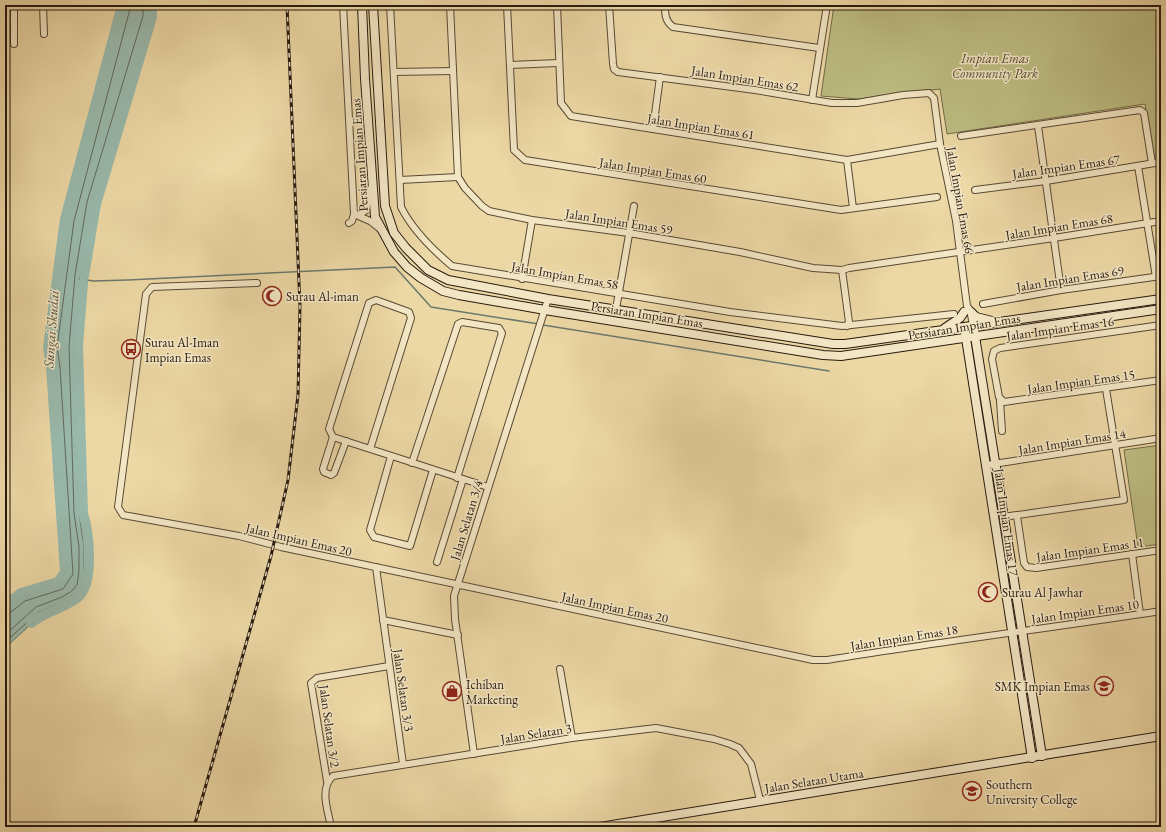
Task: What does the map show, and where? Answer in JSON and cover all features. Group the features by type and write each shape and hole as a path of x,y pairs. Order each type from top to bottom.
{"main road":[{"name":"Persiaran Impian Emas","path":"362,5 375,217 394,252 407,267 421,278 443,291 545,310 823,355 859,354 965,336 1161,309"},
{"name":"Persiaran Impian Emas","path":"373,5 385,206 394,233 418,262 441,277 461,284 548,299 833,344 859,343 974,325 1161,299"},
{"path":"942,330 960,318 967,310 976,317 997,322"},
{"name":"Jalan Impian Emas 17","path":"974,325 1020,631 1042,756"},
{"name":"Jalan Impian Emas 17","path":"964,327 1032,758"},
{"path":"978,353 980,344 1000,332"},
{"path":"947,340 964,346 968,352"},
{"name":"Jalan Selatan Utama","path":"600,827 1161,736"}],"street":[{"path":"14,5 14,44"},
{"path":"43,5 44,34"},
{"path":"343,5 354,214 352,221 349,223"},
{"name":"Jalan Impian Emas 58","path":"390,5 401,207 404,214 426,241 452,266 522,279 730,312 847,326 954,314"},
{"path":"400,180 458,177 450,5"},
{"name":"Jalan Impian Emas 60","path":"507,5 514,150 525,160 840,210 937,197"},
{"name":"Jalan Impian Emas 61","path":"557,5 558,63 561,103 571,116 847,160 940,144"},
{"name":"Jalan Impian Emas 62","path":"609,5 614,69 618,72 832,103 857,103 903,95 929,93 934,98"},
{"path":"665,5 665,18 668,24 674,27 819,48"},
{"path":"812,100 827,5"},
{"path":"510,65 558,63"},
{"path":"394,72 453,71"},
{"path":"653,129 660,77"},
{"name":"Jalan Impian Emas 66","path":"934,98 940,144 956,221 967,310 964,327"},
{"path":"961,136 1140,110 1144,113 1152,163"},
{"path":"1038,126 1061,290"},
{"path":"847,160 853,208"},
{"name":"Jalan Impian Emas 67","path":"975,190 1046,181 1161,162"},
{"path":"1138,166 1159,276"},
{"name":"Jalan Impian Emas 59","path":"458,177 474,197 489,211 532,220 629,233 740,252 813,268 842,270 960,252"},
{"path":"354,214 359,215 366,210 372,183"},
{"path":"616,309 634,206"},
{"path":"354,214 374,224 382,231"},
{"path":"522,279 532,220"},
{"name":"Jalan Impian Emas 68","path":"960,252 1161,221"},
{"path":"842,270 849,322 847,326"},
{"name":"Jalan Impian Emas 69","path":"983,304 1061,290 1159,276"},
{"name":"Jalan Impian Emas 20","path":"257,283 152,287 146,294 119,509 123,514 240,536 281,547 457,585 800,656"},
{"name":"Jalan Selatan 3/4","path":"474,754 455,619 454,596 548,299"},
{"path":"370,449 412,318 410,312 376,300 369,303 329,429 333,437 488,488"},
{"name":"Jalan Impian Emas 66","path":"967,310 974,325"},
{"path":"412,463 458,324 462,322 498,328 502,333 437,562"},
{"name":"Jalan Impian Emas 16","path":"1002,431 1002,401 992,359 994,351 1000,348 1161,325"},
{"name":"Jalan Impian Emas 15","path":"1002,401 1106,389 1161,380"},
{"path":"1003,517 1124,500 1106,389"},
{"path":"333,437 323,469 324,472 331,474 334,473 346,442"},
{"name":"Jalan Impian Emas 14","path":"987,466 1161,438"},
{"path":"391,456 370,530 374,536 410,546 433,470"},
{"name":"Jalan Impian Emas 11","path":"1017,516 1024,563 1028,567 1036,568 1161,550"},
{"path":"1132,554 1140,614"},
{"name":"Jalan Selatan 3/3","path":"376,567 403,764"},
{"name":"Jalan Impian Emas 10","path":"1012,632 1161,611"},
{"path":"383,620 458,635"},
{"name":"Jalan Impian Emas 18","path":"800,656 813,660 827,660 1012,632"},
{"name":"Jalan Selatan 3/2","path":"327,781 311,682 317,678 389,666"},
{"path":"560,669 572,738"},
{"name":"Jalan Selatan 3","path":"327,781 333,776 403,764 572,738 656,728 730,744 743,752 751,764 760,800"},
{"path":"327,781 325,788 331,827"}],"green space":[{"name":"Impian Emas Community Park","path":"834,5 1161,5 1161,159 1153,160 1145,104 947,134 940,89 858,99 821,96"},
{"path":"1161,445 1161,544 1138,547 1124,450"}],"water":[{"name":"Sungai Skudai","path":"122,5 152,5 152,17 96,204 84,276 78,346 83,513 88,547 88,571 85,589 78,598 41,615 5,648 5,606 21,593 58,582 65,572 51,367 48,347 65,219"}],"waterway":[{"name":"Sungai Skudai","path":"5,606 21,593 58,582 65,572 51,367 48,347 65,219 122,5"},
{"path":"84,276 96,204 152,17 152,5"},
{"path":"82,279 93,281 128,280 395,267 431,307 539,324"},
{"path":"31,623 77,598 83,591 88,570 89,558 87,532 83,513 78,346 83,283"},
{"path":"543,325 829,371"}],"railway":[{"path":"194,827 271,556 288,480 298,395 300,306 287,5"}],"place":[{"name":"Surau Al-iman","path":"272,296"},
{"name":"Surau Al-Iman Impian Emas","path":"131,349"},
{"name":"Surau Al Jawhar","path":"988,592"},
{"name":"SMK Impian Emas","path":"1104,686"},
{"name":"Ichiban Marketing","path":"452,691"},
{"name":"Southern University College","path":"972,791"}]}
